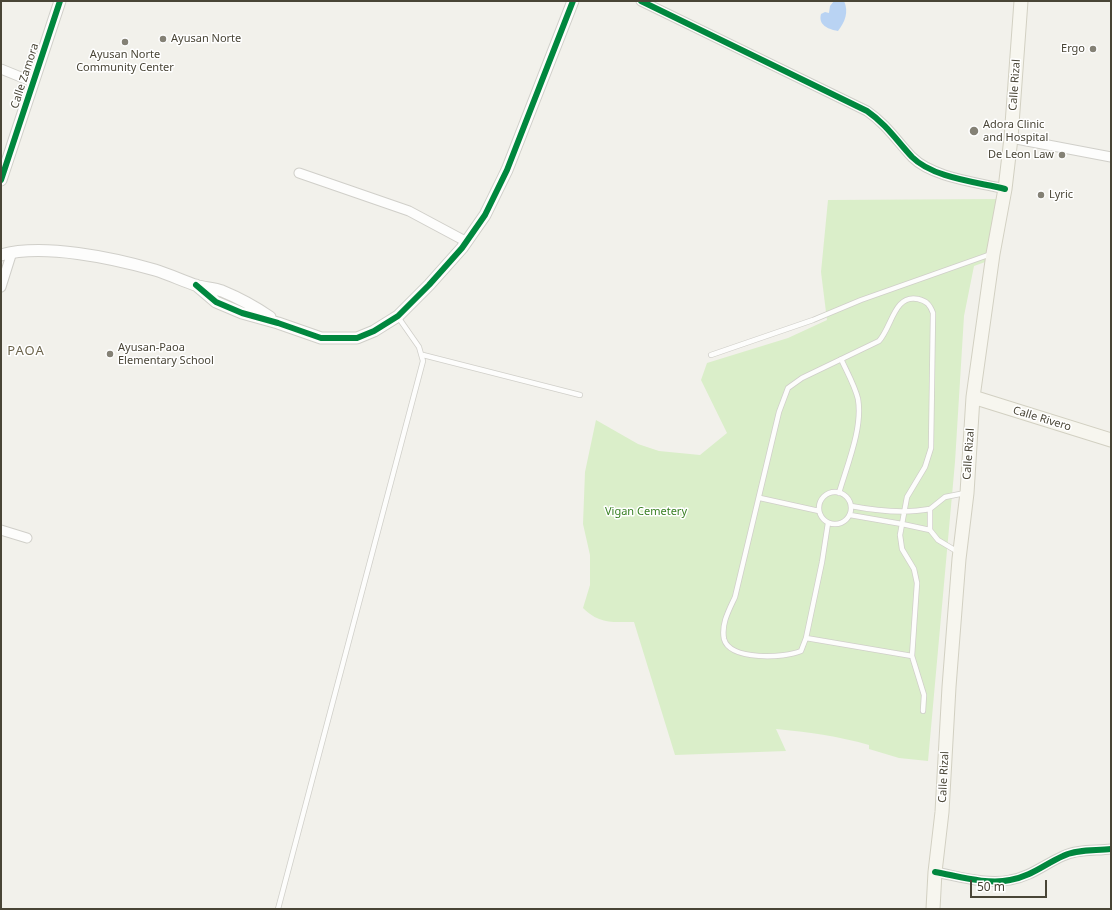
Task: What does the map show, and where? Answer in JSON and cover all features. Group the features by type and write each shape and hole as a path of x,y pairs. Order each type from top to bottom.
{"main road":[{"name":"Calle Rizal","path":"933,909 935,872 942,812 959,552 966,493 973,397 993,254 1005,189 1011,138 1021,1"},
{"name":"Calle Rivero","path":"973,397 1111,440"}],"street":[{"name":"Calle Zamora","path":"1,180 60,1"},
{"path":"196,285 216,302 242,313 278,322 321,338 357,338 374,331 398,316 429,285 467,242 485,215 507,170 574,1"},
{"path":"641,1 867,111 888,127 913,158 926,167 942,174 1005,189"},
{"path":"1,70 33,82"},
{"path":"1011,138 1111,157"},
{"path":"299,173 408,211 467,242"},
{"path":"1,255 12,252 37,251 92,256 156,270 248,302 278,322"},
{"path":"1,287 12,252"},
{"path":"1,530 27,538"},
{"path":"935,872 971,879 1004,881 1027,875 1063,856 1079,852 1111,849"}],"lane":[{"path":"711,355 813,320 861,300 993,254"},
{"path":"828,523 806,638 801,651 782,656 747,654 735,650 728,645 725,640 724,624 735,597 760,498 779,412 788,388 802,378 879,341 898,306 904,300 914,298 923,300 930,305 933,313 930,448 925,467 907,497 900,535 902,549 914,569 917,583 912,656 924,695 923,711"},
{"path":"278,909 421,369 423,355 420,347 398,316"},
{"path":"423,355 580,395"},
{"path":"839,493 858,427 859,411 858,398 841,359"},
{"path":"839,493 849,500 851,506 850,515 847,520 839,524 828,523 823,520 819,510 820,502 823,497 828,494 839,493"},
{"path":"851,506 872,510 904,512 930,509 945,497 966,493"},
{"path":"760,498 819,510"},
{"path":"930,509 930,530 938,540 959,552"},
{"path":"850,515 930,530"},
{"path":"806,638 912,656"}],"green space":[{"name":"Vigan Cemetery","path":"999,199 988,261 974,266 964,316 955,462 928,761 899,758 869,749 869,745 846,739 776,729 786,751 675,755 634,622 606,621 595,617 583,608 590,585 590,555 583,524 585,472 596,420 638,444 659,451 700,455 727,433 701,380 707,363 788,338 827,320 821,272 828,200"}],"water":[{"path":"834,1 844,1 846,9 843,24 838,31 822,24 820,18 821,14 825,12 829,13 830,6"}],"cycle path":[{"path":"1,180 60,1"},
{"path":"196,285 216,302 242,313 278,323 321,338 357,338 374,331 398,316 429,285 462,248 485,215 507,170 573,1"},
{"path":"641,1 867,111 886,127 912,157 931,170 943,175 1005,189"},
{"path":"935,872 982,881 1001,881 1024,876 1068,854 1080,851 1111,849"}],"place":[{"name":"Ayusan Norte","path":"163,39"},
{"name":"Ayusan Norte Community Center","path":"125,42"},
{"name":"Ergo","path":"1093,49"},
{"name":"Adora Clinic and Hospital","path":"974,131"},
{"name":"De Leon Law","path":"1062,155"},
{"name":"Lyric","path":"1041,195"},
{"name":"Ayusan-Paoa Elementary School","path":"110,354"}],"district":[{"name":"PAOA","path":"26,351"}]}
